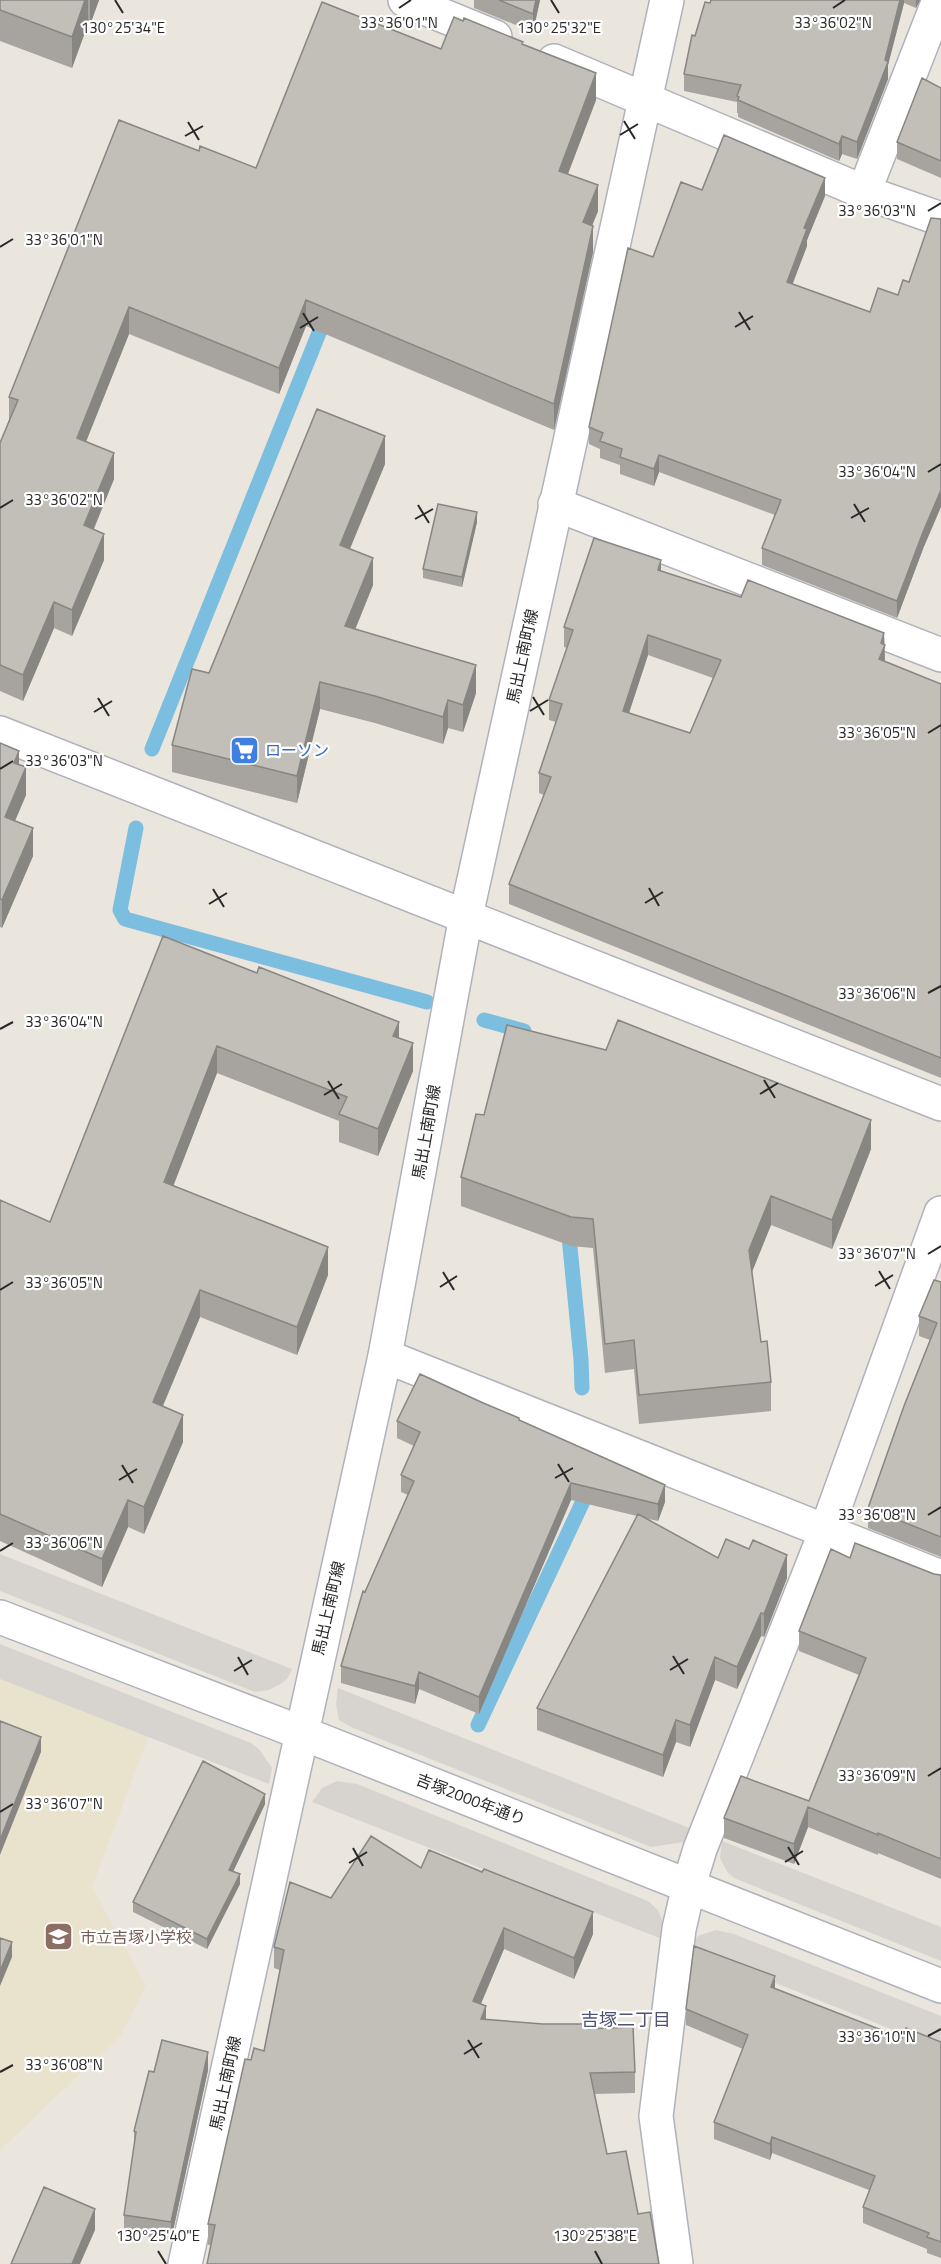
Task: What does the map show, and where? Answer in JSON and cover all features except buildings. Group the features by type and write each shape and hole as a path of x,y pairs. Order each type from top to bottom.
{"street":[{"path":"405,0 644,97 864,192 941,219"},
{"name":"馬出上南町線","path":"184,2264 385,1356 466,916 667,0"},
{"path":"864,192 939,0"},
{"path":"555,504 941,655"},
{"path":"0,733 941,1104"},
{"path":"676,2264 656,2116 679,1929 689,1885 700,1849 826,1531 941,1213"},
{"path":"385,1356 941,1577"},
{"name":"吉塚2000年通り","path":"0,1617 302,1733 941,1986"}],"shaded area":[{"path":"0,1554 292,1669 282,1683 269,1690 255,1692 0,1591"},
{"path":"0,1644 251,1743 259,1749 272,1768 269,1784 0,1679"},
{"name":"市立吉塚小学校","path":"0,1670 152,1727 92,1887 146,1986 121,2035 0,2150"},
{"path":"338,1688 692,1829 684,1842 651,1847 353,1728 339,1720 336,1704"},
{"path":"337,1781 357,1784 648,1901 658,1910 666,1931 662,1939 312,1802 322,1788"},
{"path":"722,1841 941,1927 941,1961 734,1878 728,1873 720,1858"},
{"path":"716,1930 734,1934 941,2016 941,2049 688,1948 698,1936"}],"waterway":[{"path":"152,749 327,313"},
{"path":"136,828 120,910 125,919 427,1002"},
{"path":"484,1020 524,1031"},
{"path":"568,1227 582,1388"},
{"path":"478,1725 585,1497 584,1483"}],"place":[{"name":"ローソン","path":"244,750"},
{"name":"市立吉塚小学校","path":"59,1937"}],"district":[{"name":"吉塚二丁目","path":"626,2019"}]}
